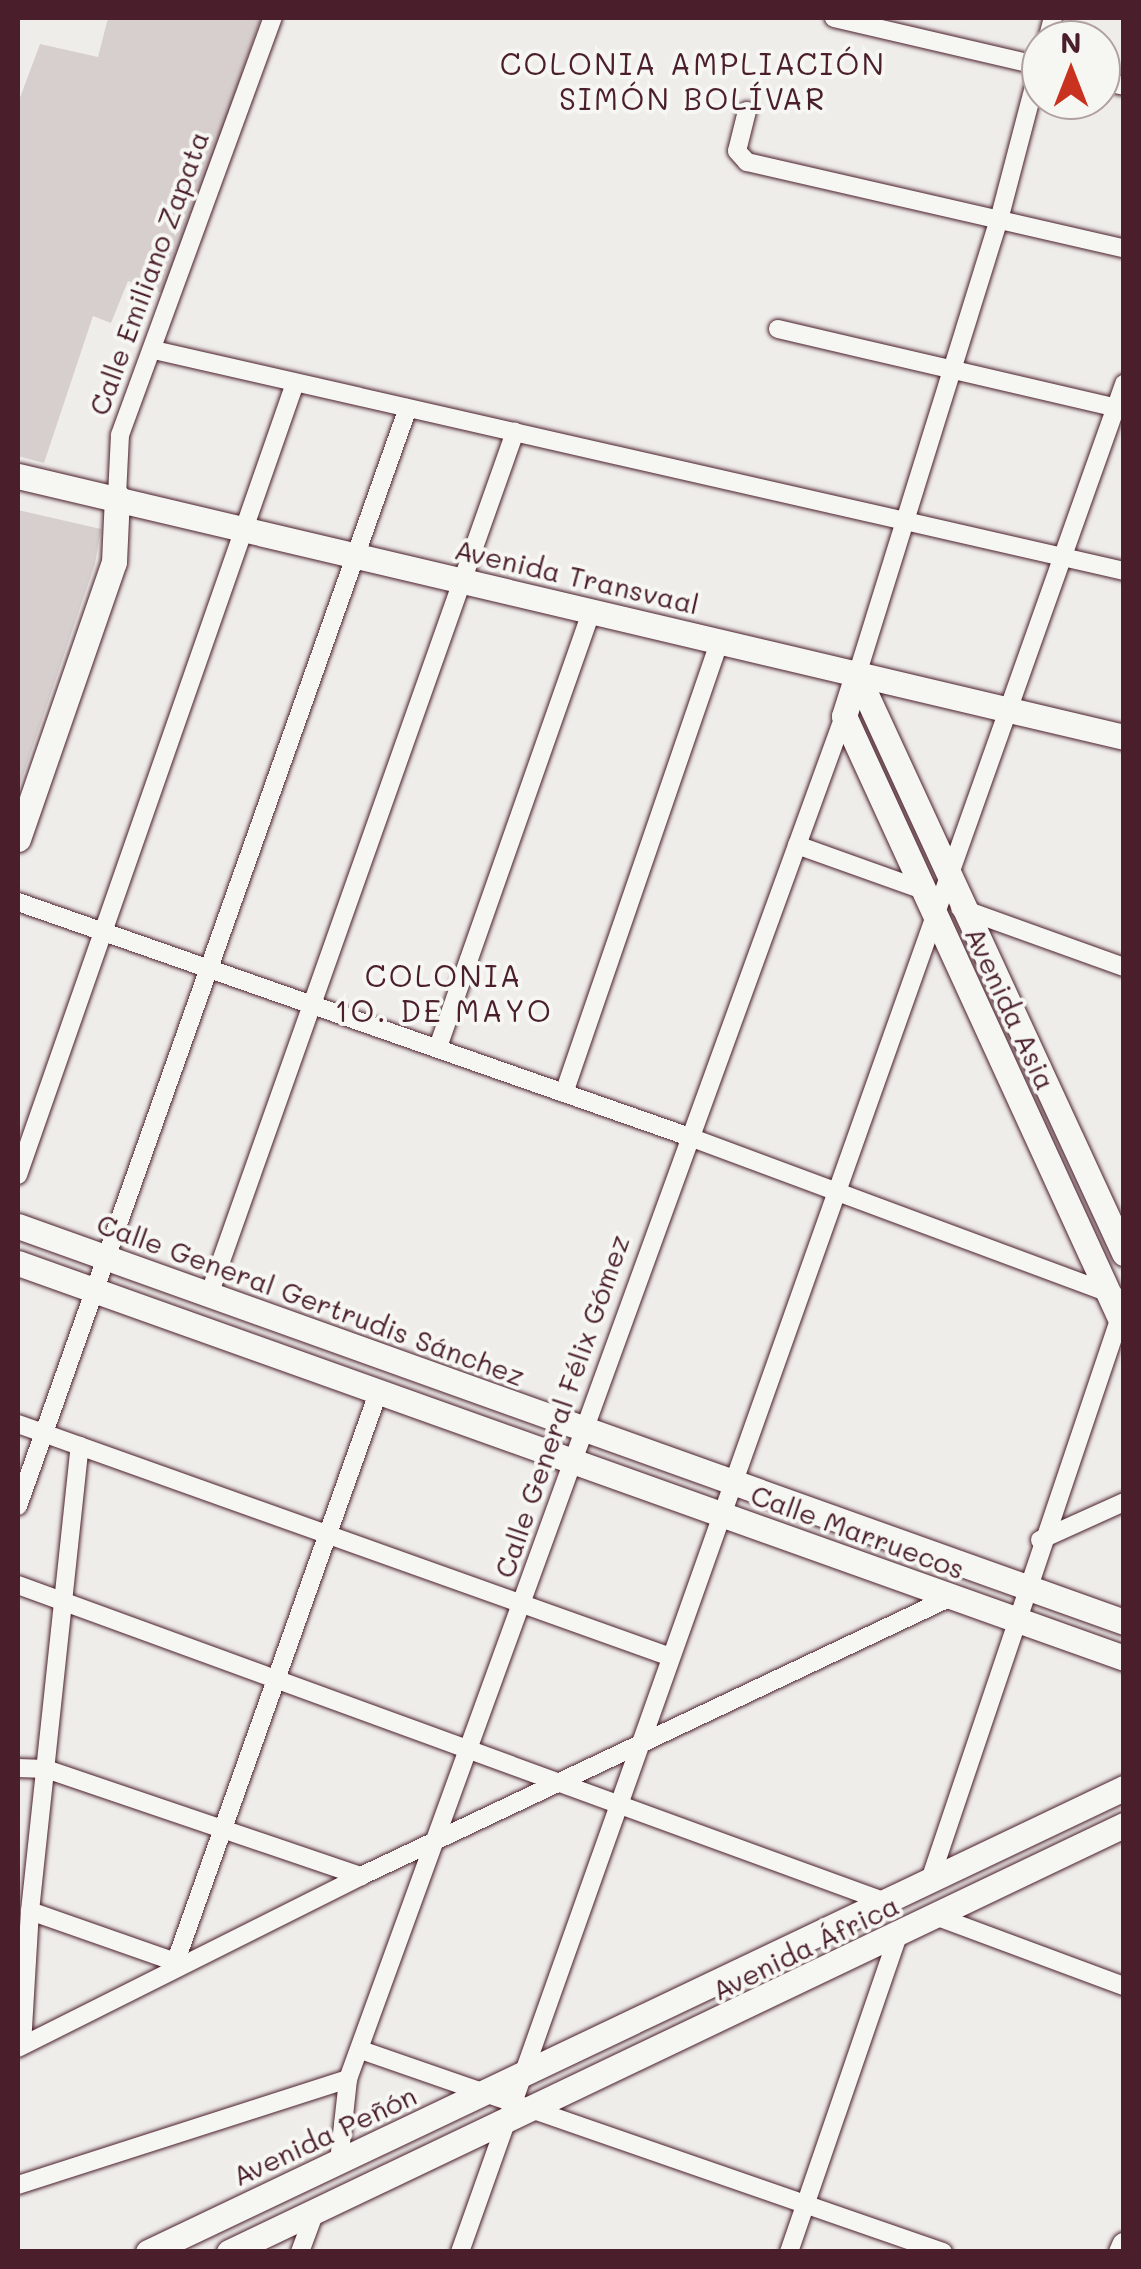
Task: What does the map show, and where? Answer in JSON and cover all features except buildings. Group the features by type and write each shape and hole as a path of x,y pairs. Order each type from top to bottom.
{"street":[{"name":"Calle Emiliano Zapata","path":"18,839 114,562 120,435 273,18"},
{"path":"834,18 1021,60"},
{"path":"747,112 736,151 747,162 1000,216 1124,248"},
{"path":"857,675 954,368 1025,120"},
{"path":"778,328 1119,408"},
{"path":"154,350 1124,571"},
{"path":"18,1175 295,383"},
{"path":"460,2252 522,2111 526,2076 640,1742 1060,558 1119,408 1124,384"},
{"path":"18,1506 408,408"},
{"path":"209,1295 466,580 515,432"},
{"name":"Avenida Transvaal","path":"18,476 117,496 1124,737"},
{"path":"438,1047 592,609"},
{"path":"564,1093 720,641"},
{"name":"Calle General Félix Gómez","path":"338,2160 348,2079 523,1606 687,1136 857,675"},
{"name":"Avenida Asia","path":"857,675 942,899 1120,1309"},
{"name":"Avenida Asia","path":"844,716 1124,1253"},
{"path":"797,844 1124,966"},
{"path":"18,902 838,1191 1120,1309 1024,1586 930,1880"},
{"name":"Calle General Gertrudis Sánchez","path":"18,1226 585,1428"},
{"path":"18,1263 573,1462"},
{"path":"174,1966 220,1824 378,1393"},
{"path":"18,1424 670,1657"},
{"name":"Calle Marruecos","path":"585,1428 1124,1622"},
{"path":"20,2046 30,1911 80,1446"},
{"name":"Calle Marruecos","path":"573,1462 1124,1658"},
{"path":"1040,1540 1124,1502"},
{"path":"18,1585 883,1902"},
{"path":"20,2046 174,1966 953,1596"},
{"path":"18,1768 46,1769 220,1824 361,1876"},
{"name":"Avenida África","path":"526,2076 1124,1788"},
{"name":"Avenida África","path":"522,2111 938,1917 1124,1825"},
{"path":"30,1911 174,1966"},
{"path":"938,1917 1124,1986"},
{"path":"789,2252 898,1936"},
{"path":"361,2050 487,2093 522,2111 807,2202 943,2252"},
{"name":"Avenida Peñón","path":"148,2252 338,2160 526,2076"},
{"path":"18,2185 348,2079"},
{"path":"446,2111 462,2142"},
{"path":"229,2252 522,2111"},
{"path":"300,2252 316,2210"}],"shaded area":[{"path":"108,18 261,18 165,294 128,281 111,323 93,316 44,463 18,456 18,103 40,44 98,57"},
{"path":"18,510 101,529 95,564 18,790"}],"district":[{"name":"COLONIA AMPLIACIÓN SIMÓN BOLÍVAR","path":"693,80"},
{"name":"COLONIA 1O. DE MAYO","path":"444,992"}]}
